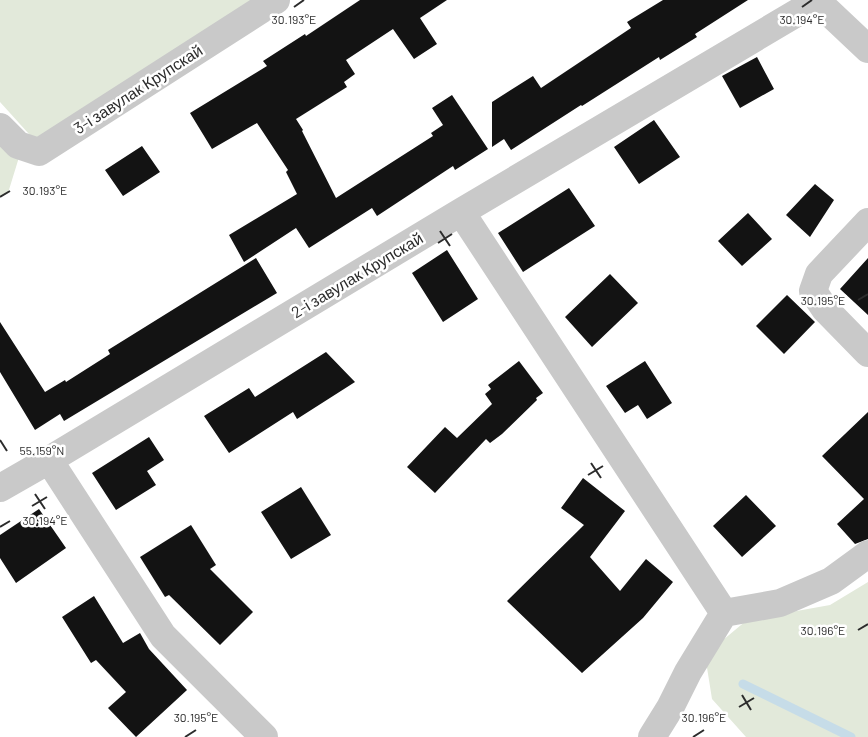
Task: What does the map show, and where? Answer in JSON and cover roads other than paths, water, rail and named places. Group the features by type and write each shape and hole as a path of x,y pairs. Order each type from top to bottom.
{"street":[{"name":"3-і завулак Крупскай","path":"0,127 18,145 39,152 276,0"},
{"path":"817,0 868,49"},
{"name":"2-і завулак Крупскай","path":"0,488 817,0"},
{"path":"461,212 724,613"},
{"path":"868,222 819,274 813,291 825,309 868,354"},
{"path":"49,460 162,636 264,737"},
{"path":"652,737 670,708 688,672 724,613 780,603 831,581 868,554"}],"waterway":[{"path":"743,684 851,737"}]}
